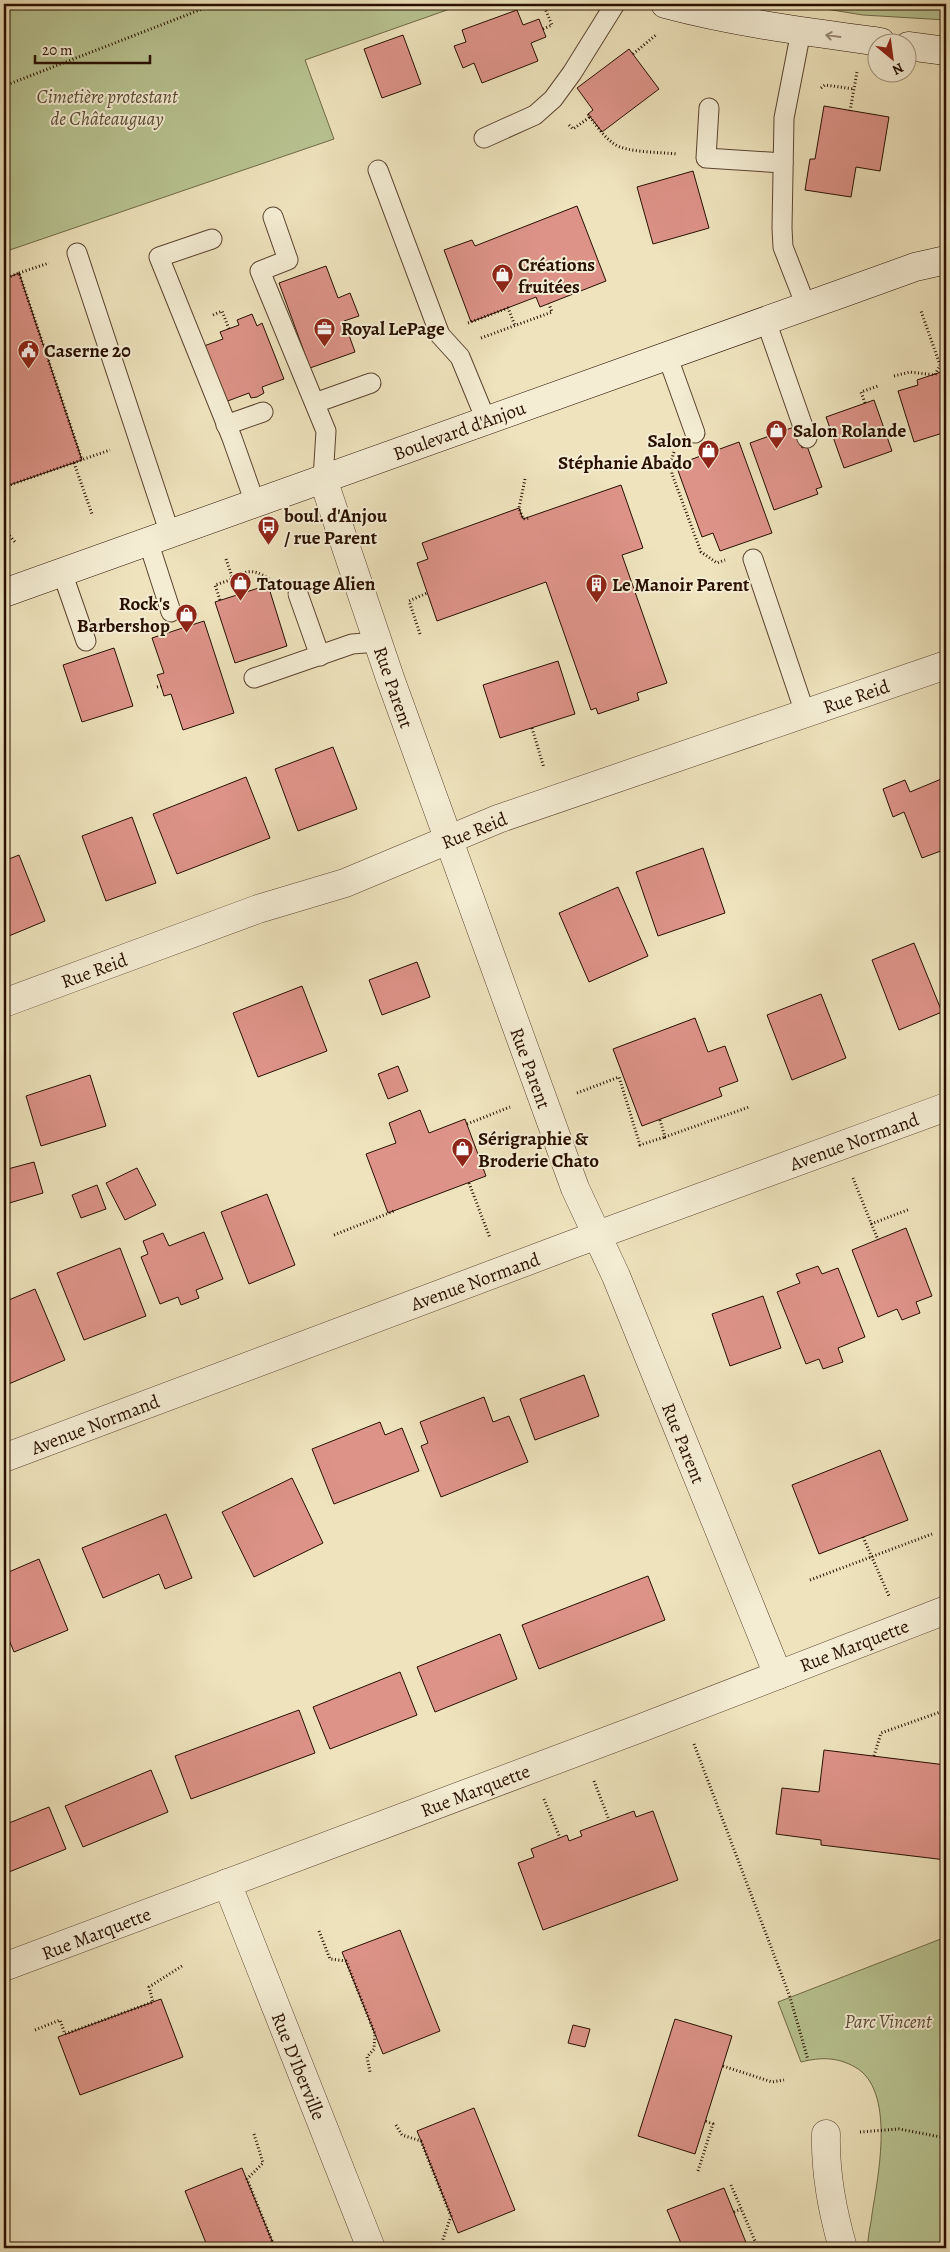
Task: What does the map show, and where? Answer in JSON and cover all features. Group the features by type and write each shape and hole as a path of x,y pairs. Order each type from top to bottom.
{"street":[{"path":"663,17 714,17 868,40"},
{"path":"918,47 946,51"},
{"name":"Boulevard d'Anjou","path":"915,267 946,244"},
{"name":"Boulevard d'Anjou","path":"4,593 915,267 946,260"},
{"name":"Rue Parent","path":"323,479 378,642 449,841 532,1104 576,1188 616,1276 778,1675"},
{"name":"Rue Reid","path":"4,1003 258,909 345,883 498,819 946,664"},
{"name":"Avenue Normand","path":"4,1458 946,1107"},
{"name":"Rue Marquette","path":"4,1968 582,1750 946,1610"},
{"name":"Rue D'Iberville","path":"227,1883 371,2248"},
{"path":"826,2134 827,2182 843,2248"}],"lane":[{"path":"484,138 535,115 553,99 572,73 615,4"},
{"path":"801,31 784,118 783,247 806,306"},
{"path":"709,108 706,158 783,163"},
{"path":"378,170 440,334 460,357 486,420"},
{"path":"273,217 288,260 260,271 326,431 323,479"},
{"path":"212,239 158,257 226,425 255,503"},
{"path":"77,253 160,538 170,612"},
{"path":"766,321 807,438"},
{"path":"668,355 695,433"},
{"path":"315,403 371,383"},
{"path":"226,425 263,412"},
{"path":"753,559 805,713"},
{"path":"62,572 86,641"},
{"path":"298,594 320,656"},
{"path":"254,678 352,644 378,642"}],"path":[{"path":"4,86 215,4"},
{"path":"543,4 552,26 543,29"},
{"path":"633,54 663,17"},
{"path":"850,111 857,70"},
{"path":"819,89 825,85 854,89"},
{"path":"573,129 589,115 615,145 650,151"},
{"path":"4,278 18,274 82,460"},
{"path":"477,340 552,312 549,304"},
{"path":"471,322 508,308 515,326"},
{"path":"894,376 910,372 935,375 940,365 921,311"},
{"path":"866,403 862,392 878,386"},
{"path":"672,454 672,474 701,552"},
{"path":"4,487 89,457"},
{"path":"74,463 92,514"},
{"path":"525,479 519,508 523,519 529,518"},
{"path":"4,523 8,534 15,542"},
{"path":"226,559 238,594"},
{"path":"220,600 215,585 245,571 257,571 276,584"},
{"path":"420,634 408,600 427,593"},
{"path":"532,728 554,800"},
{"path":"467,1124 621,1077 640,1145 749,1107"},
{"path":"660,1120 665,1137"},
{"path":"840,1147 878,1240"},
{"path":"469,1183 494,1247"},
{"path":"871,1224 910,1209"},
{"path":"334,1235 394,1211"},
{"path":"810,1580 932,1534"},
{"path":"863,1537 874,1557 891,1600"},
{"path":"874,1756 881,1733 946,1710"},
{"path":"693,1741 790,1997 808,2060"},
{"path":"582,1750 609,1820"},
{"path":"532,1768 560,1838"},
{"path":"319,1931 330,1959 346,1961 374,2034 374,2049 367,2057 370,2072"},
{"path":"35,2030 60,2020 65,2034 153,2002 149,1987 182,1966"},
{"path":"723,2066 772,2082 784,2080"},
{"path":"698,2171 713,2124 705,2122"},
{"path":"396,2125 402,2135 421,2141 451,2216 440,2248"},
{"path":"826,2134 899,2129 946,2138"},
{"path":"254,2134 263,2163 247,2179 274,2248"},
{"path":"731,2185 758,2248"},
{"path":"734,2212 741,2209"}],"green space":[{"name":"Cimetière protestant de Châteauguay","path":"4,4 464,4 305,60 334,139 4,252"},
{"path":"795,4 946,4 946,20 863,15"},
{"name":"Parc Vincent","path":"946,1937 946,2248 868,2248 880,2157 880,2114 876,2094 868,2078 855,2067 842,2061 815,2059 801,2062 778,2002"}],"building":[{"path":"517,10 523,25 539,19 546,37 531,43 538,61 482,83 474,63 463,68 454,46 466,42 462,30"},
{"path":"403,35 421,84 382,98 364,49"},
{"path":"629,49 659,89 602,132 588,114 593,110 577,88"},
{"path":"824,106 889,117 880,171 856,167 851,197 805,190 810,159 815,159"},
{"path":"693,171 709,228 653,244 637,187"},
{"path":"577,206 606,281 540,307 536,297 471,322 444,250 472,240 475,246"},
{"path":"326,266 338,298 350,293 359,316 344,321 355,352 310,368 279,283"},
{"name":"Caserne 20","path":"19,273 82,460 4,487 4,279"},
{"path":"252,314 257,326 262,323 284,379 262,387 264,393 257,397 251,398 249,393 225,402 204,346 223,339 220,332 239,325 237,320"},
{"path":"944,371 946,377 946,432 914,442 898,391 918,385 917,380"},
{"path":"874,400 892,451 844,468 826,417"},
{"path":"794,427 802,448 807,446 822,487 816,489 818,494 774,510 750,443"},
{"path":"739,442 772,533 720,551 713,533 702,537 676,465"},
{"name":"Le Manoir Parent","path":"621,485 643,548 622,555 667,683 637,693 639,700 598,714 596,708 591,710 546,582 437,621 417,563 428,559 422,543 519,508 523,519"},
{"path":"268,585 287,646 235,663 215,602"},
{"path":"204,621 234,713 183,730 171,694 164,696 157,675 164,673 152,638"},
{"path":"114,648 133,706 82,722 63,665"},
{"path":"558,661 575,714 500,738 483,685"},
{"path":"333,747 357,809 298,831 275,769"},
{"path":"246,777 270,838 177,874 153,814"},
{"path":"946,777 946,849 922,858 904,812 893,817 883,789 905,780 910,792"},
{"path":"132,817 156,883 106,901 82,836"},
{"path":"703,848 725,913 658,936 636,872"},
{"path":"19,855 45,921 4,938 4,861"},
{"path":"618,887 648,956 589,982 559,913"},
{"path":"914,943 942,1012 899,1030 872,960"},
{"path":"417,962 430,997 382,1015 369,980"},
{"path":"302,986 327,1051 258,1077 233,1013"},
{"path":"821,994 846,1058 792,1080 767,1015"},
{"path":"695,1018 708,1052 725,1046 738,1081 719,1088 722,1096 642,1126 613,1049"},
{"path":"398,1066 408,1091 388,1099 378,1074"},
{"path":"90,1075 106,1126 41,1146 26,1096"},
{"path":"420,1110 429,1133 465,1119 486,1176 388,1213 366,1154 396,1143 389,1123"},
{"path":"34,1162 43,1193 6,1204 4,1196 4,1170"},
{"path":"137,1168 156,1205 125,1220 106,1183"},
{"path":"97,1185 106,1209 81,1218 72,1195"},
{"path":"267,1194 295,1265 249,1284 221,1212"},
{"path":"906,1228 932,1296 916,1302 920,1313 902,1320 897,1309 878,1317 852,1250"},
{"path":"204,1232 223,1279 196,1290 199,1298 181,1305 178,1297 160,1304 141,1257 148,1254 143,1241 163,1233 169,1246"},
{"path":"120,1248 146,1316 84,1340 57,1273"},
{"path":"818,1266 822,1274 838,1268 865,1337 838,1348 843,1362 823,1369 819,1359 806,1364 777,1292 800,1283 796,1274"},
{"path":"35,1289 65,1360 4,1386 4,1302"},
{"path":"763,1296 781,1348 730,1366 712,1314"},
{"path":"584,1375 599,1416 535,1440 520,1399"},
{"path":"484,1397 493,1422 509,1416 528,1462 441,1497 421,1446 428,1443 420,1422"},
{"path":"380,1422 385,1435 402,1428 419,1471 334,1504 312,1449"},
{"path":"880,1450 908,1520 819,1554 792,1485"},
{"path":"292,1478 323,1543 254,1577 222,1512"},
{"path":"166,1514 192,1578 165,1589 159,1574 103,1598 82,1548"},
{"path":"39,1559 68,1630 14,1652 4,1628 4,1574"},
{"path":"648,1576 665,1620 539,1669 522,1625"},
{"path":"500,1634 517,1679 435,1712 417,1667"},
{"path":"400,1672 417,1715 330,1749 313,1707"},
{"path":"299,1710 315,1753 191,1799 175,1756"},
{"path":"824,1750 946,1765 946,1860 821,1845 821,1840 776,1834 782,1788 819,1792"},
{"path":"151,1770 168,1812 83,1847 65,1806"},
{"path":"49,1807 66,1849 4,1874 4,1825"},
{"path":"634,1811 636,1817 653,1811 678,1880 543,1930 518,1863 534,1857 531,1849 567,1835 569,1841 582,1836 580,1831"},
{"path":"400,1930 440,2031 383,2054 342,1952"},
{"path":"161,1999 183,2057 80,2095 58,2037"},
{"path":"675,2019 732,2036 695,2154 638,2136"},
{"path":"573,2025 590,2029 585,2047 568,2043"},
{"path":"474,2108 515,2210 458,2233 417,2131"},
{"path":"242,2168 275,2248 208,2248 185,2191"},
{"path":"724,2188 747,2245 739,2248 683,2248 667,2210"}],"place":[{"name":"Créations fruitées","path":"502,294"},
{"name":"Royal LePage","path":"325,347"},
{"name":"Caserne 20","path":"28,369"},
{"name":"Salon Rolande","path":"777,449"},
{"name":"Salon Stéphanie Abado","path":"708,470"},
{"name":"boul. d'Anjou / rue Parent","path":"268,545"},
{"name":"Tatouage Alien","path":"241,602"},
{"name":"Le Manoir Parent","path":"596,603"},
{"name":"Rock's Barbershop","path":"186,633"},
{"name":"Sérigraphie & Broderie Chato","path":"462,1168"}]}
